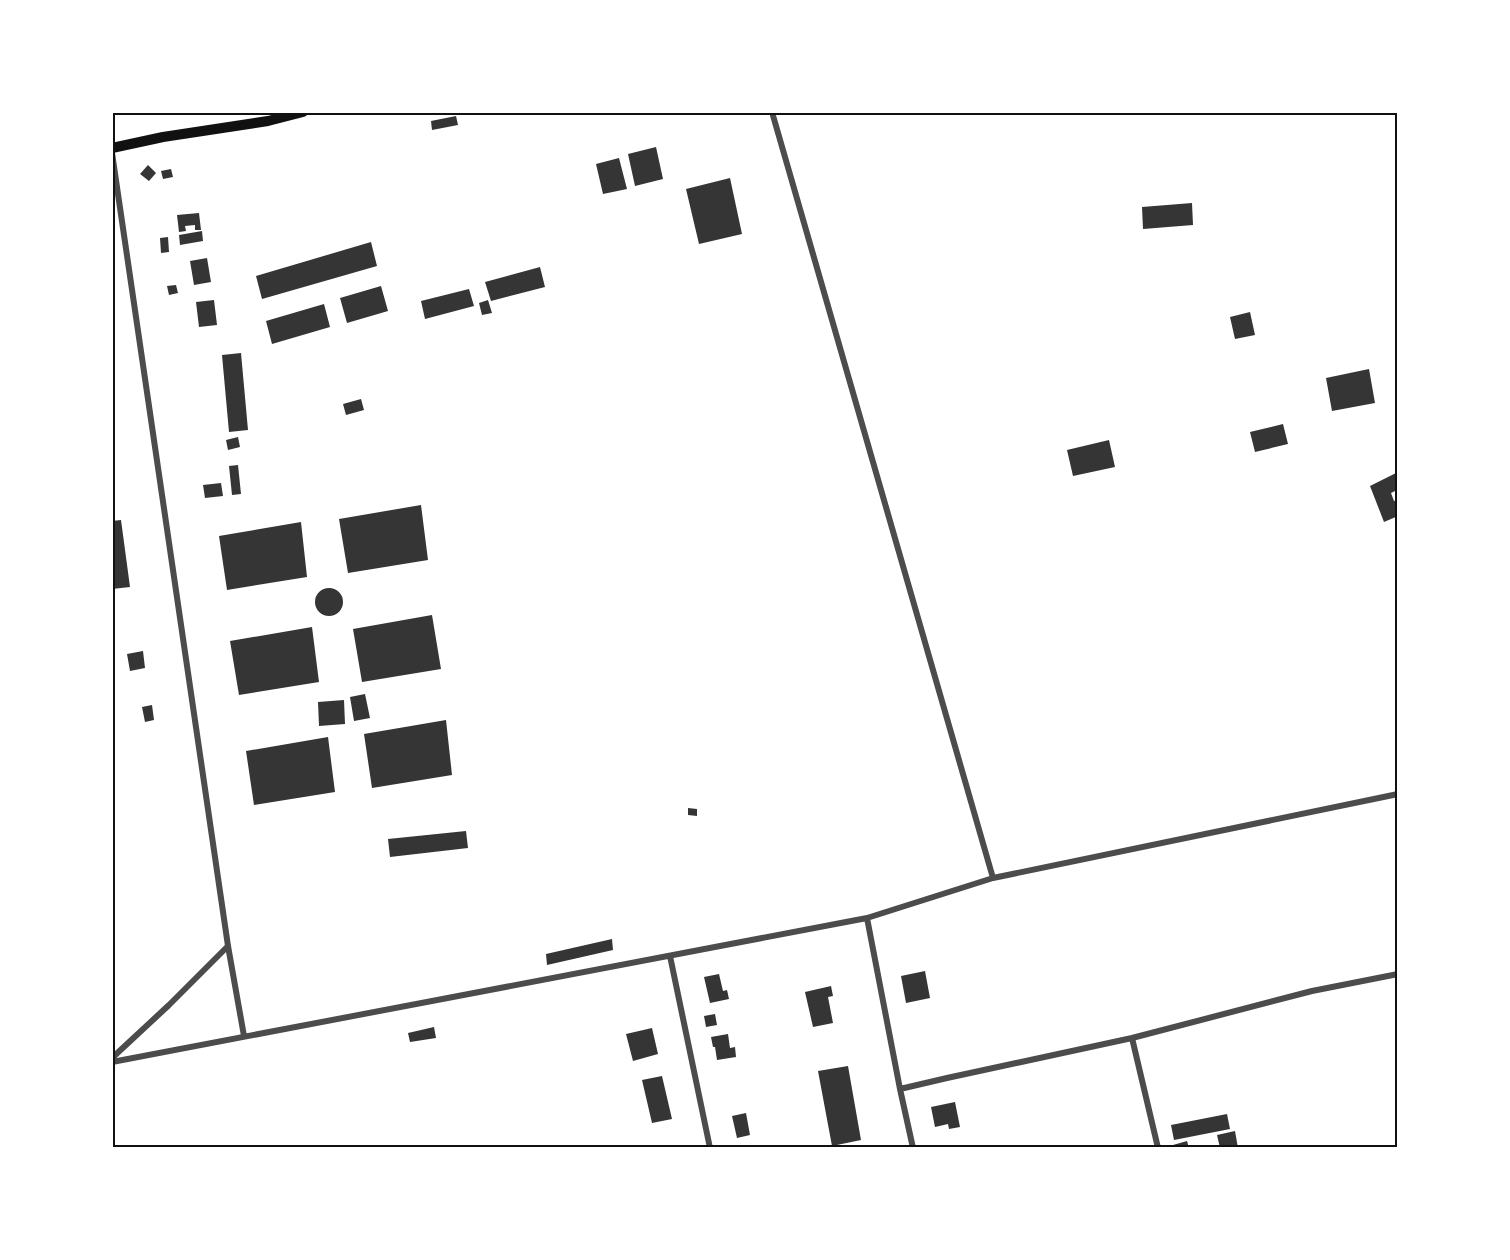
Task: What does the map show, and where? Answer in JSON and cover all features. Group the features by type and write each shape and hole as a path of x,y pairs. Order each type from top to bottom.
{"main road":[{"path":"112,148 303,112"}],"street":[{"path":"772,112 993,878"},
{"path":"112,153 228,946 244,1036"},
{"path":"112,1062 489,992 867,918 993,878 1398,794"},
{"path":"867,918 913,1148"},
{"path":"112,1058 228,946"},
{"path":"670,956 710,1148"},
{"path":"900,1089 1132,1038 1312,991 1398,974"},
{"path":"1132,1038 1158,1148"}],"building":[{"path":"456,116 458,125 432,130 431,121"},
{"path":"656,147 663,179 635,186 628,154"},
{"path":"619,158 627,189 603,194 596,164"},
{"path":"148,165 156,173 149,181 140,174"},
{"path":"171,169 173,177 163,179 161,171"},
{"path":"730,178 742,234 699,244 686,189"},
{"path":"1192,203 1193,225 1143,229 1142,207"},
{"path":"199,213 201,230 195,230 195,225 185,226 186,231 179,232 177,215"},
{"path":"202,231 203,241 180,245 179,235"},
{"path":"168,237 169,252 161,253 160,238"},
{"path":"371,242 377,266 262,299 256,276"},
{"path":"207,258 211,282 194,285 190,261"},
{"path":"540,267 545,287 491,301 485,282"},
{"path":"176,285 178,293 169,295 167,286"},
{"path":"381,286 388,311 347,323 340,298"},
{"path":"469,289 474,306 425,319 421,301"},
{"path":"214,300 217,325 199,327 196,302"},
{"path":"488,300 492,313 482,315 479,303"},
{"path":"324,304 330,327 272,344 266,321"},
{"path":"1250,312 1255,335 1235,339 1230,317"},
{"path":"241,353 248,430 229,432 222,355"},
{"path":"1369,369 1375,403 1332,411 1326,378"},
{"path":"361,399 364,410 346,415 343,404"},
{"path":"1283,424 1288,444 1255,452 1250,432"},
{"path":"238,437 240,447 228,450 226,440"},
{"path":"1109,440 1115,467 1073,476 1067,450"},
{"path":"238,465 241,494 232,495 229,466"},
{"path":"1398,472 1397,490 1391,493 1394,501 1398,500 1398,516 1384,522 1370,486"},
{"path":"221,483 223,496 205,498 203,485"},
{"path":"421,505 428,560 348,573 339,519"},
{"path":"121,520 130,587 112,589 112,521"},
{"path":"301,522 307,577 227,590 219,536"},
{"path":"329,588 339,592 343,602 339,612 329,616 319,612 315,602 319,592"},
{"path":"432,615 441,669 362,682 353,629"},
{"path":"312,627 319,682 239,695 230,641"},
{"path":"143,651 145,668 130,671 127,654"},
{"path":"365,694 370,718 354,721 350,697"},
{"path":"344,700 345,724 319,726 318,702"},
{"path":"152,705 154,720 145,722 142,707"},
{"path":"446,720 452,775 372,788 364,734"},
{"path":"328,737 335,792 254,805 246,751"},
{"path":"688,808 697,809 697,816 688,815"},
{"path":"466,831 468,848 390,857 388,839"},
{"path":"612,939 613,950 547,965 546,954"},
{"path":"925,971 930,998 906,1003 901,976"},
{"path":"719,974 723,991 727,990 729,999 710,1003 704,977"},
{"path":"831,986 833,996 828,997 833,1023 813,1027 805,992"},
{"path":"715,1014 717,1025 706,1027 704,1016"},
{"path":"434,1027 436,1038 410,1042 408,1033"},
{"path":"652,1028 658,1054 633,1061 626,1034"},
{"path":"728,1034 730,1048 735,1047 736,1057 717,1060 711,1037"},
{"path":"848,1066 861,1140 832,1146 818,1071"},
{"path":"662,1076 672,1119 652,1123 642,1080"},
{"path":"955,1102 960,1127 949,1129 948,1124 935,1127 931,1107"},
{"path":"746,1113 750,1135 737,1138 732,1116"},
{"path":"1227,1114 1230,1129 1174,1140 1171,1125"},
{"path":"1235,1131 1238,1148 1220,1148 1217,1135"},
{"path":"1187,1141 1189,1148 1166,1148 1166,1147"}]}
